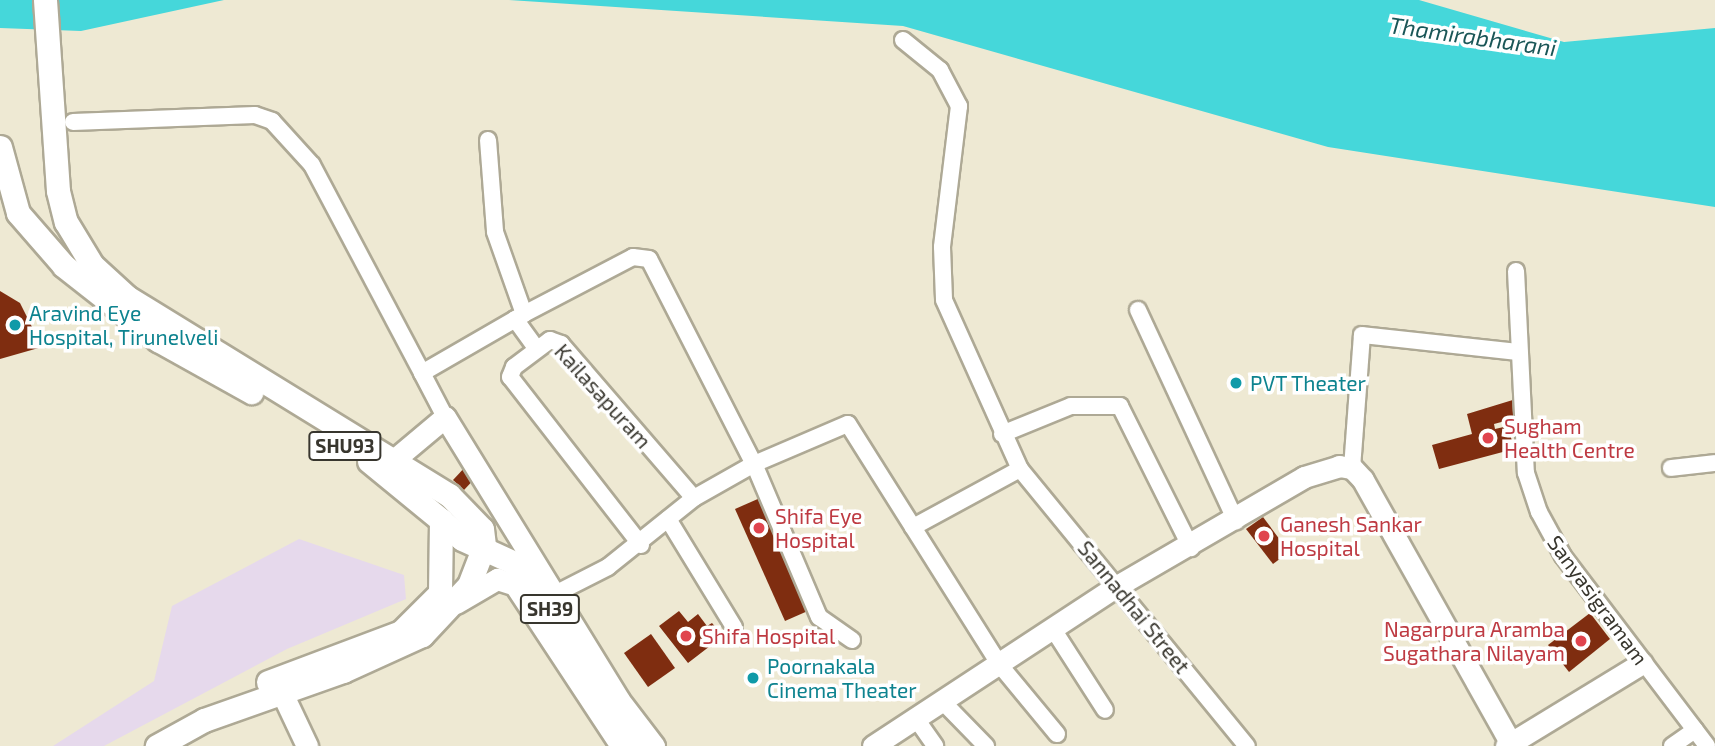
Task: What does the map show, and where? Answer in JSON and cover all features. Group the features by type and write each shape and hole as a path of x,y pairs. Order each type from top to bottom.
{"main road":[{"name":"SHU93","path":"45,0 57,145 58,191 77,243 106,283 163,332 395,459 471,514 484,546"},
{"name":"SHU93","path":"0,149 10,197 35,237 163,332 389,474 441,520"},
{"path":"395,459 445,417 556,593 619,700 654,746"},
{"path":"873,746 945,704 999,664 1118,586 1191,548 1304,477 1352,468 1510,745 1642,663"},
{"path":"441,520 484,546 455,604"},
{"path":"204,720 228,698 401,632 425,614 443,577 441,520"},
{"name":"SH39","path":"484,546 519,565 596,691 638,746"},
{"path":"157,746 204,720 394,650 455,604 497,579 515,585 621,746"},
{"path":"282,693 307,746"}],"street":[{"name":"Sannadhai Street","path":"903,40 940,70 959,106 942,247 943,300 1002,434 1020,469 1247,746"},
{"path":"73,122 254,115 272,121 312,165 445,417"},
{"path":"488,140 495,232 519,316 537,349"},
{"path":"422,373 519,316 633,257 649,259 754,464 819,617 852,640"},
{"name":"Sanyasigramam","path":"1516,271 1526,473 1539,512 1642,663 1707,746"},
{"path":"1138,310 1236,521"},
{"path":"1352,468 1362,335 1519,352"},
{"name":"Kailasapuram","path":"641,545 510,377 537,349 551,340 562,344 694,498"},
{"path":"1002,434 1071,406 1120,406 1191,548"},
{"path":"556,593 641,545 694,498 754,464 848,424 999,664 1057,734"},
{"path":"1671,468 1715,463"},
{"path":"913,527 1020,469"},
{"path":"668,519 734,627"},
{"path":"1053,629 1105,710"},
{"path":"945,704 986,746"},
{"path":"917,720 935,746"},
{"path":"1672,746 1695,730"}],"shaded area":[{"path":"299,539 404,575 406,599 287,649 104,746 53,746 154,681 172,606"}],"water":[{"path":"0,0 224,0 81,31 0,28"},
{"name":"Thamirabharani","path":"509,0 1419,0 1564,42 1715,28 1715,207 1328,147 903,26"}],"building":[{"name":"Aravind Eye Hospital, Tirunelveli","path":"0,291 20,303 42,347 0,359"},
{"path":"1516,399 1520,417 1494,424 1495,429 1508,426 1514,449 1439,469 1432,445 1472,434 1467,414"},
{"path":"467,465 478,475 464,490 453,480"},
{"path":"760,498 810,610 785,621 735,509"},
{"path":"1263,517 1289,552 1273,564 1246,529"},
{"path":"679,611 688,622 698,614 707,626 712,623 723,636 688,663 659,626"},
{"path":"1590,613 1610,639 1569,672 1548,645"},
{"path":"651,634 675,668 648,687 624,653"}],"place":[{"name":"Aravind Eye Hospital, Tirunelveli","path":"15,325"},
{"name":"PVT Theater","path":"1236,383"},
{"name":"Sugham Health Centre","path":"1488,438"},
{"name":"Shifa Eye Hospital","path":"759,528"},
{"name":"Ganesh Sankar Hospital","path":"1264,536"},
{"name":"Shifa Hospital","path":"686,636"},
{"name":"Nagarpura Aramba Sugathara Nilayam","path":"1581,641"},
{"name":"Poornakala Cinema Theater","path":"753,678"}]}
